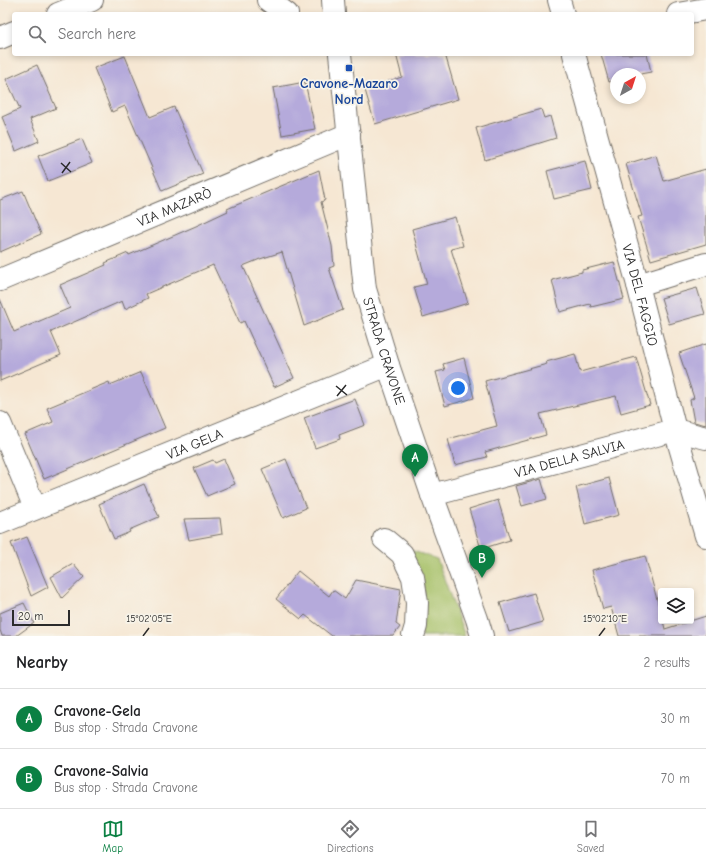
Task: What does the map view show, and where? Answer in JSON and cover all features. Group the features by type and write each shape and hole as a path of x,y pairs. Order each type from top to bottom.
{"street":[{"path":"63,12 92,0"},
{"path":"268,0 284,12"},
{"path":"332,0 334,12"},
{"path":"559,0 562,12"},
{"path":"689,12 706,9"},
{"path":"0,38 12,33"},
{"name":"STRADA CRAVONE","path":"340,56 365,289 388,365 482,636"},
{"name":"VIA DEL FAGGIO","path":"575,56 638,285 675,430 706,536"},
{"name":"VIA MAZARÒ","path":"0,280 349,134"},
{"path":"638,285 706,264"},
{"name":"VIA GELA","path":"0,523 388,365"},
{"path":"0,423 35,508"},
{"name":"VIA DELLA SALVIA","path":"432,495 675,430 706,438"},
{"path":"384,539 402,554 413,577 417,603 416,626 413,636"}],"green space":[{"path":"410,550 437,559 465,636 422,636"}],"building":[{"path":"125,56 150,117 174,107 203,174 162,191 125,106 112,112 94,68"},
{"path":"397,56 446,56 458,99 375,124 365,90 383,85 383,83 402,77"},
{"path":"602,56 647,56 651,72 646,73 646,68 610,68 610,82"},
{"path":"37,65 56,108 30,119 39,141 16,151 2,117 20,109 6,79"},
{"path":"305,82 315,129 282,135 273,88"},
{"path":"541,109 544,118 550,116 556,138 485,160 476,128"},
{"path":"82,139 92,163 48,181 38,156"},
{"path":"656,155 664,181 706,169 706,244 651,260 638,217 642,216 626,164"},
{"path":"585,161 592,190 554,199 547,171"},
{"path":"319,170 325,200 321,202 332,246 334,266 329,268 343,310 304,326 282,252 243,266 294,378 274,387 244,321 240,323 213,265 146,294 148,298 125,309 122,301 51,332 61,355 0,381 0,299 14,332 70,308 60,285 106,265 105,263 128,253 129,255 196,226 228,211 227,209"},
{"path":"23,191 41,234 0,252 0,200"},
{"path":"455,217 463,246 451,249 468,303 423,317 414,287 427,284 412,229"},
{"path":"614,262 624,299 591,307 590,304 560,312 552,280 582,272 582,270"},
{"path":"697,288 705,314 669,324 661,298"},
{"path":"706,344 706,425 694,422 690,400 694,398 679,353"},
{"path":"575,354 580,372 636,357 650,405 621,413 616,396 540,414 546,435 485,452 487,457 455,465 448,439 497,426 485,381 547,364 546,362"},
{"path":"464,358 474,398 445,406 436,372 445,370 443,364"},
{"path":"141,372 165,428 44,479 25,434 53,422 47,408 109,382 110,385"},
{"path":"355,399 365,425 339,435 340,439 315,448 304,418"},
{"path":"224,459 235,484 207,496 194,468 213,460 215,463"},
{"path":"286,459 306,508 283,518 262,469"},
{"path":"609,478 619,515 585,524 576,487"},
{"path":"541,479 547,499 522,506 516,486"},
{"path":"144,484 159,517 129,530 130,532 114,539 99,504"},
{"path":"498,500 510,540 481,549 469,509"},
{"path":"220,518 222,534 189,540 184,519"},
{"path":"27,537 48,587 31,596 11,543"},
{"path":"645,556 658,603 658,624 664,624 665,629 681,624 694,624 694,620 706,616 706,636 619,636 611,607 603,609 592,570"},
{"path":"73,564 84,577 62,598 51,577"},
{"path":"298,571 329,596 333,590 345,599 356,580 401,589 396,624 400,627 393,636 332,636 305,615 301,619 276,599"},
{"path":"534,593 543,622 509,632 500,603"},
{"path":"24,603 34,623 16,636 2,636 0,630 0,613"}],"place":[{"name":"Cravone-Mazaro Nord","path":"349,68"},
{"name":"Cravone-Gela","path":"415,477"},
{"name":"Cravone-Salvia","path":"482,578"}]}
